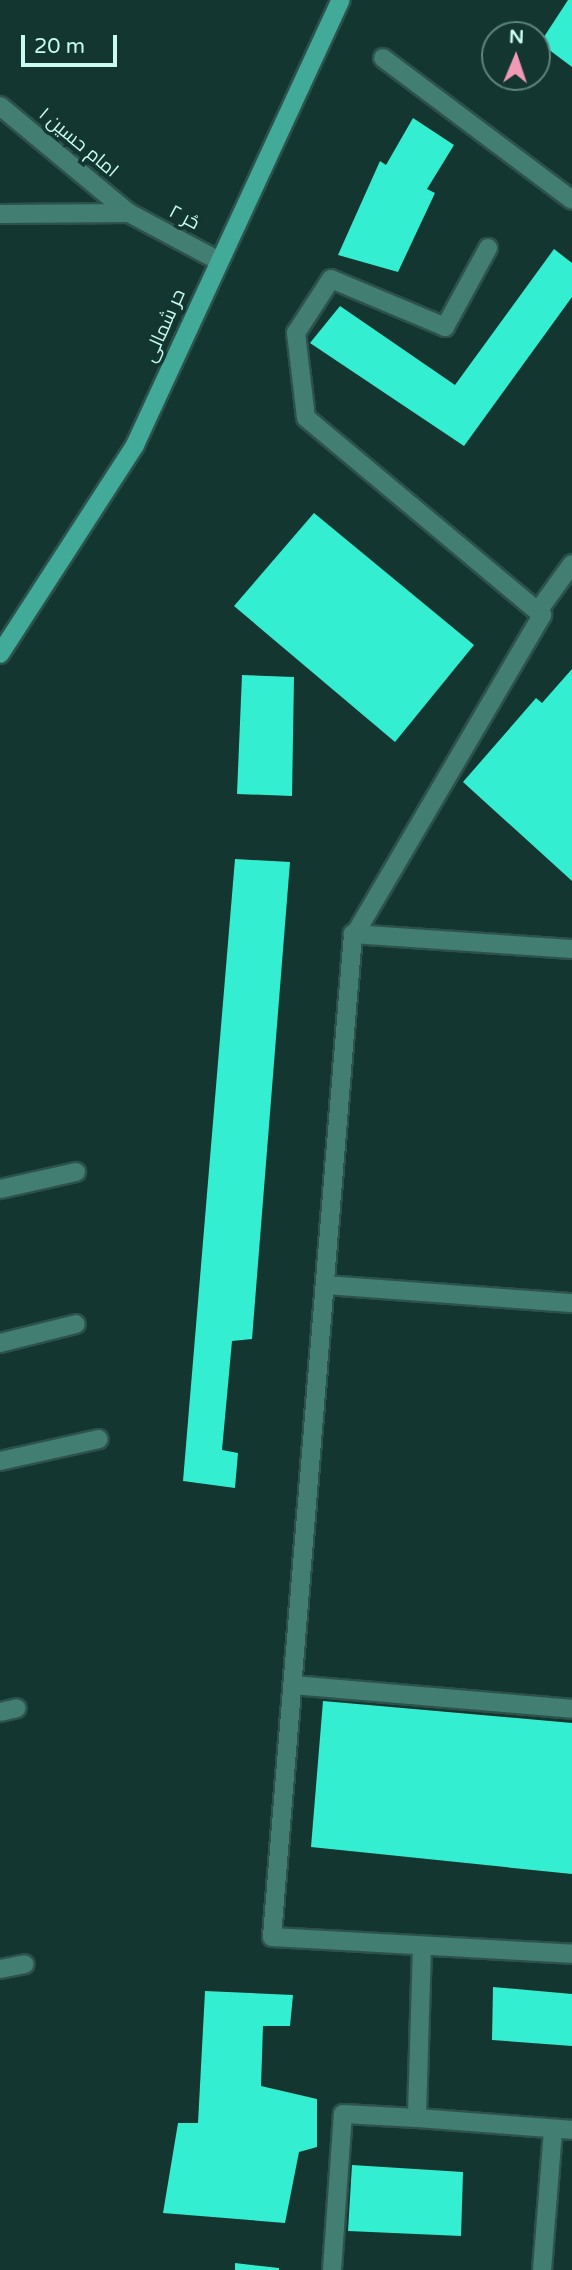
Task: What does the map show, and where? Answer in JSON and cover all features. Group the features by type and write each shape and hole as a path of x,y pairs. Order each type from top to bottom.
{"main road":[{"name":"حر شمالی","path":"0,654 135,445 341,0"}],"street":[{"path":"383,58 572,200"},
{"name":"امام حسین ۱","path":"0,106 129,213"},
{"name":"حُر ۲","path":"129,213 219,261"},
{"path":"0,214 129,213"},
{"path":"488,248 445,327 331,279 296,333 306,418 542,615 355,934 272,1937 572,1954"},
{"path":"538,611 572,564"},
{"path":"355,934 572,949"},
{"path":"0,1189 76,1172"},
{"path":"325,1285 572,1303"},
{"path":"0,1343 76,1324"},
{"path":"0,1461 99,1438"},
{"path":"293,1685 572,1709"},
{"path":"417,2118 422,1946"},
{"path":"0,1969 25,1964"},
{"path":"332,2270 343,2113 572,2130"},
{"path":"542,2270 554,2129"}],"building":[{"path":"568,0 572,0 572,67 551,51 551,26"},
{"path":"413,118 454,145 427,189 435,193 398,272 338,255 380,161 386,165"},
{"path":"554,249 572,263 572,297 464,446 310,343 340,306 455,385"},
{"path":"314,513 474,645 395,742 234,606"},
{"path":"572,669 572,881 463,782 536,698 542,703"},
{"path":"242,675 294,677 292,796 237,794"},
{"path":"235,859 290,862 252,1339 232,1341 222,1450 238,1453 235,1488 183,1481"},
{"path":"323,1701 572,1723 572,1874 311,1847"},
{"path":"493,1987 572,1994 572,2046 492,2040"},
{"path":"205,1991 293,1995 290,2026 263,2026 261,2086 317,2099 317,2147 299,2152 285,2223 163,2213 178,2123 198,2123"},
{"path":"352,2165 463,2172 461,2236 348,2231"},
{"path":"235,2263 279,2268 279,2270 235,2270"}]}
